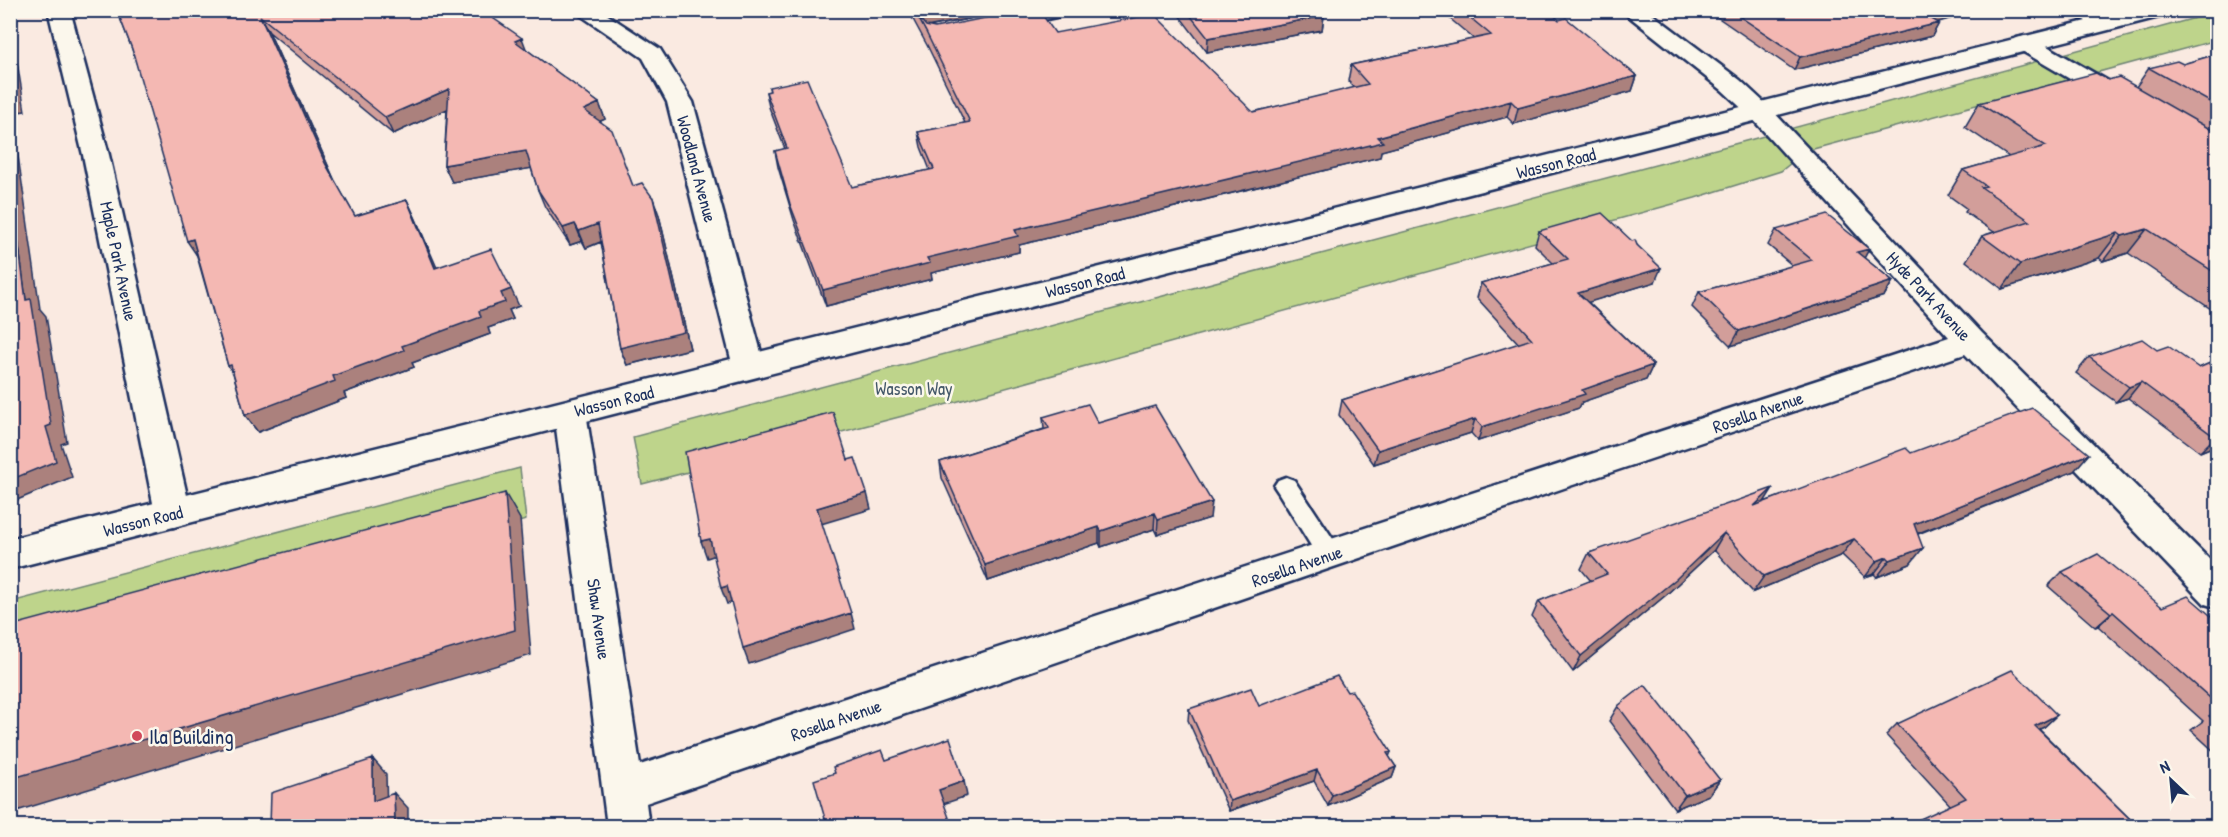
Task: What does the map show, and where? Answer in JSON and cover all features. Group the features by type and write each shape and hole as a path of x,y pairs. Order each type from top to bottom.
{"street":[{"name":"Maple Park Avenue","path":"59,10 96,155 173,513"},
{"name":"Woodland Avenue","path":"584,10 652,54 680,102 749,368"},
{"path":"972,27 1057,10"},
{"name":"Hyde Park Avenue","path":"1632,10 1731,85 1759,111 1971,341 2217,593"},
{"name":"Wasson Road","path":"10,554 2159,10"},
{"path":"2025,44 2139,109"},
{"name":"Rosella Avenue","path":"626,809 1330,555 1971,341"},
{"name":"Shaw Avenue","path":"570,412 626,809"}],"lane":[{"path":"2076,10 2102,24"},
{"path":"1286,486 1330,555"}],"green space":[{"name":"Wasson Way","path":"2217,12 2217,40 1806,151 1781,171 1695,198 926,410 642,484 633,437 1753,139"},
{"path":"520,468 526,520 11,662 11,602"}],"building":[{"path":"117,10 481,10 522,38 515,41 599,103 584,110 612,130 633,186 642,183 653,198 684,332 620,348 598,224 579,231 575,224 563,228 538,190 526,151 444,165 449,89 385,117 260,16 325,163 355,216 407,200 435,268 491,249 511,289 501,293 505,302 479,311 481,317 402,346 404,350 333,376 335,381 245,415 231,365 228,366 193,239 187,241 132,49"},
{"path":"914,10 932,10 926,12 920,19 926,26 935,28 1025,10 1039,10 1055,33 1154,14 1253,112 1368,84 1351,65 1491,35 1461,10 1548,10 1559,20 1566,18 1637,76 1518,108 1511,101 1378,137 1383,142 1015,230 1018,236 927,258 930,263 823,290 790,204 775,151 787,148 766,92 770,91 769,87 807,79 852,187 934,169 918,132 970,122"},
{"path":"1186,10 1318,10 1324,16 1208,38"},
{"path":"1730,10 1941,10 1924,15 1939,23 1800,57"},
{"path":"2217,54 2217,106 2149,68 2177,61 2183,64"},
{"path":"2096,73 2108,80 2119,77 2217,133 2217,274 2147,229 2122,236 2118,233 2020,264 1982,236 2030,221 1981,187 1986,186 1963,170 2046,146 1979,103"},
{"path":"10,179 26,300 31,299 51,425 46,427 56,461 10,480"},
{"path":"1602,213 1632,241 1635,240 1637,245 1661,268 1578,293 1653,365 1582,390 1585,394 1482,427 1475,419 1378,450 1342,400 1532,339 1481,283 1568,259 1539,231"},
{"path":"1827,215 1869,249 1857,252 1893,281 1739,331 1699,292 1812,260 1776,230"},
{"path":"2142,339 2157,350 2168,346 2199,368 2217,360 2217,436 2215,437 2141,382 2129,387 2089,357"},
{"path":"1088,404 1098,423 1155,406 1212,502 1158,519 1155,513 1101,531 1099,527 985,565 940,462 1049,428 1043,417"},
{"path":"2032,408 2089,454 1914,524 1923,548 1890,560 1887,557 1877,561 1854,539 1764,576 1724,533 1676,579 1581,656 1539,601 1607,574 1589,553 1773,488 1754,506 1906,448 1911,453"},
{"path":"833,412 848,460 855,458 867,493 817,508 851,613 743,648 727,586 721,588 710,539 701,541 685,452"},
{"name":"Ila Building","path":"505,493 515,630 10,779 10,626"},
{"path":"2098,554 2162,607 2188,596 2217,621 2217,704 2113,612 2111,613 2062,572"},
{"path":"2012,670 2057,715 2035,726 2131,820 2122,826 1905,826 1966,798 1897,724"},
{"path":"1337,676 1347,692 1352,691 1391,752 1387,753 1396,767 1332,795 1317,770 1230,801 1189,709 1251,688 1259,706"},
{"path":"1645,685 1720,780 1685,795 1618,706"},
{"path":"2217,712 2217,723 2209,716"},
{"path":"950,738 964,781 939,790 952,826 827,826 814,780 835,773 833,767 882,750 886,760"},
{"path":"373,759 373,801 394,793 395,826 270,826 271,793"}],"place":[{"name":"Ila Building","path":"137,736"}]}
